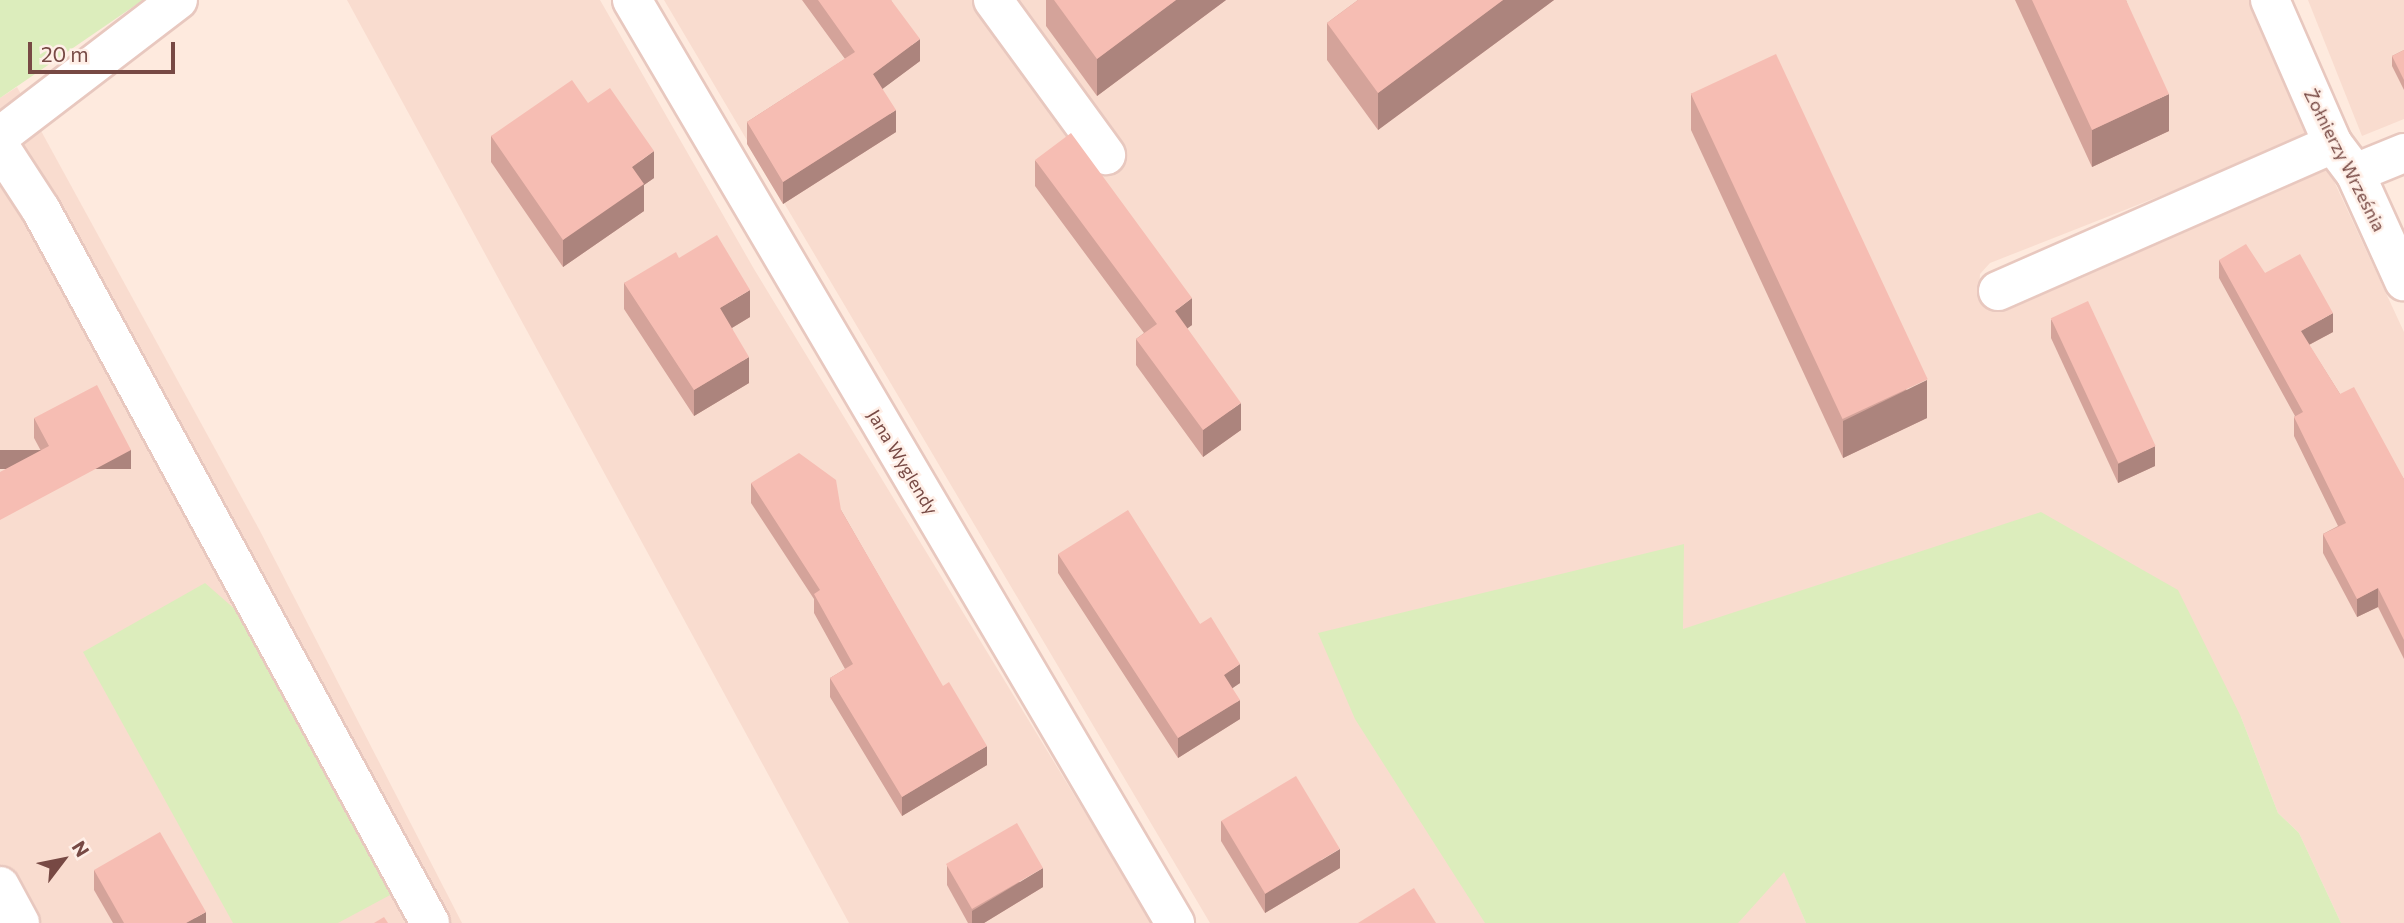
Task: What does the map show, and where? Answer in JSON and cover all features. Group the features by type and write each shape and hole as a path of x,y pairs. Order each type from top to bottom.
{"street":[{"path":"0,136 178,0"},
{"name":"Jana Wyglendy","path":"632,0 1175,923"},
{"path":"993,0 1106,155"},
{"name":"Żołnierzy Września","path":"2270,0 2404,281"},
{"path":"0,147 41,210 430,923"},
{"path":"1998,291 2344,159 2404,153"},
{"path":"0,886 20,923"}],"shaded area":[{"path":"347,0 600,0 754,269 1152,923 849,923"},
{"path":"664,0 2260,0 2323,132 1990,263 1980,274 1979,290 1981,294 2326,164 2404,332 2404,923 2341,923 2299,833 2278,813 2241,717 1683,630 1806,923 1210,923"},
{"path":"2308,0 2404,0 2404,119 2362,136"},
{"path":"17,87 260,531 462,923 0,923 0,98"}],"green space":[{"path":"0,0 143,0 0,98"},
{"path":"2041,512 2178,590 2241,717 2278,813 2299,833 2341,923 1806,923 1784,872 1738,923 1485,923 1355,719 1318,633 1684,544 1683,629"},
{"path":"205,583 237,611 392,894 338,923 233,923 83,652"}],"building":[{"path":"818,0 891,0 920,39 873,74 896,110 783,182 747,122 855,52"},
{"path":"1054,0 1176,0 1097,59"},
{"path":"1358,0 1503,0 1378,93 1327,23"},
{"path":"2032,0 2126,0 2169,94 2092,130"},
{"path":"2404,50 2404,80 2392,56"},
{"path":"1776,54 1928,379 1843,419 1691,94"},
{"path":"572,80 588,103 610,88 654,151 632,167 644,184 563,240 491,136"},
{"path":"1071,133 1192,298 1175,311 1241,403 1203,430 1136,339 1157,324 1035,160"},
{"path":"717,235 750,290 720,308 749,357 694,390 624,283 676,252 679,258"},
{"path":"2246,244 2265,273 2300,254 2333,313 2301,331 2340,394 2354,387 2404,479 2404,640 2378,588 2357,599 2323,534 2346,523 2294,417 2303,412 2219,260"},
{"path":"2088,301 2156,446 2118,463 2051,318"},
{"path":"97,385 131,450 0,520 0,472 49,446 34,418"},
{"path":"799,453 836,480 841,510 943,686 949,682 987,746 902,797 830,678 853,664 814,594 820,590 751,483"},
{"path":"1128,510 1200,624 1211,617 1240,664 1224,675 1240,700 1178,738 1058,554"},
{"path":"1296,776 1340,849 1265,894 1221,821"},
{"path":"1017,823 1043,868 972,909 946,864"},
{"path":"160,832 206,912 186,923 124,923 94,870"},
{"path":"1414,888 1436,923 1358,923"},
{"path":"384,917 388,923 374,923"}]}
